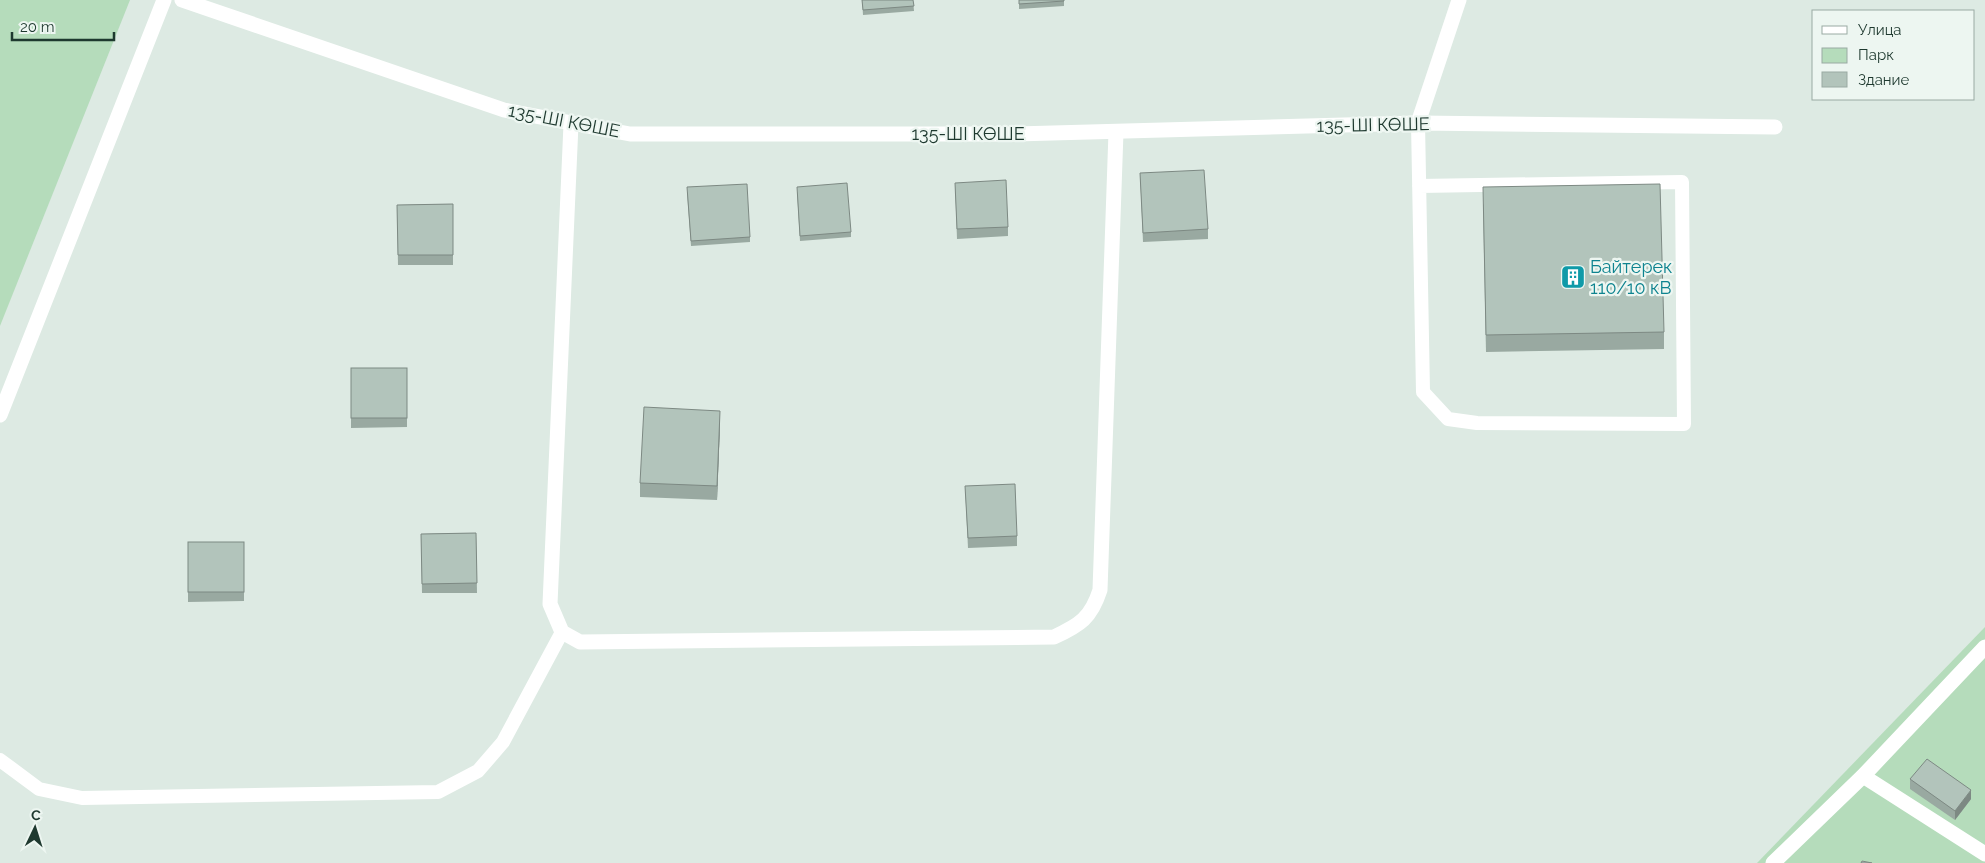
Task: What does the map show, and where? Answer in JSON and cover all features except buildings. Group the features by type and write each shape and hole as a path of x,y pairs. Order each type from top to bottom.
{"street":[{"path":"0,415 164,0"},
{"name":"135-ШІ КӨШЕ","path":"182,0 504,110 630,134 1116,132 1418,123 1775,127"},
{"path":"1418,123 1459,0"},
{"path":"571,124 550,604 562,632 580,642 1054,637 1077,626 1094,609 1100,590 1116,132"},
{"path":"1773,863 1863,776 1985,647"},
{"path":"1863,776 1985,854"}],"lane":[{"path":"1418,123 1419,186 1423,392 1448,419 1477,424 1684,424 1682,182 1419,186"},
{"path":"0,760 39,789 82,798 438,792 478,771 503,742 562,632"}],"green space":[{"path":"0,0 130,0 0,326"},
{"path":"1985,627 1985,863 1757,863"}],"place":[{"name":"Байтерек 110/10 кВ","path":"1573,277"}]}
